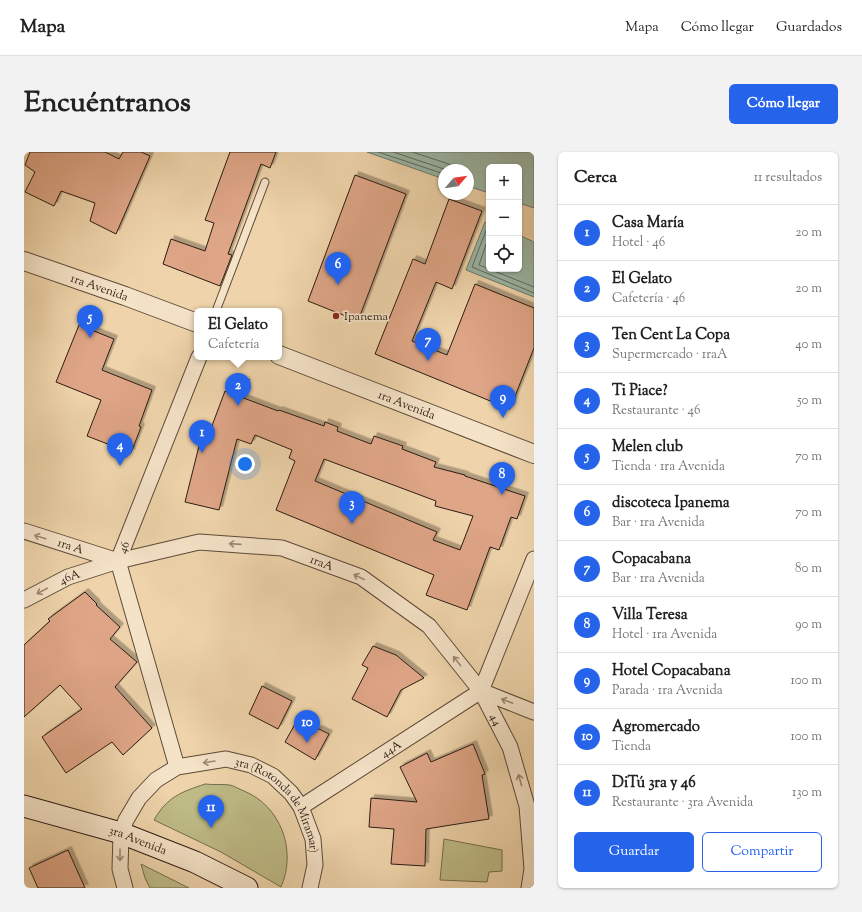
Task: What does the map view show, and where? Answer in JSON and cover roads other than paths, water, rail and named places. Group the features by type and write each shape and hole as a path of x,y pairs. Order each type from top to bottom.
{"main road":[{"name":"3ra Avenida","path":"24,806 121,833 195,862 247,888"}],"street":[{"name":"1ra Avenida","path":"24,261 194,322"},
{"name":"1ra Avenida","path":"282,356 534,454"},
{"name":"46","path":"177,767 118,561 198,360"},
{"name":"1ra A","path":"24,531 118,561"},
{"name":"1raA","path":"118,561 199,542 282,548 361,576 429,626 481,691"},
{"path":"534,560 481,691 534,712"},
{"name":"46A","path":"24,600 68,577 118,561"},
{"name":"44A","path":"301,807 481,691"},
{"name":"44","path":"481,691 510,746 527,806 532,869 529,888"},
{"name":"3ra (Rotonda de Miramar)","path":"125,888 120,869 121,833 126,820 139,798 156,780 177,767 226,759 251,765 273,776 291,793 301,807 313,839 315,865 310,888"}],"lane":[{"path":"217,308 265,182"}],"water":[{"path":"367,152 534,152 534,208 522,204 522,164 486,164 486,192 474,188 474,164 438,164 438,177"},
{"path":"485,222 486,272 522,272 522,236 534,242 534,297 466,270"}],"place":[{"name":"discoteca Ipanema","path":"338,285"},
{"name":"Ipanema","path":"336,316"},
{"name":"Melen club","path":"90,338"},
{"name":"Copacabana","path":"428,361"},
{"name":"El Gelato","path":"238,406"},
{"name":"Hotel Copacabana","path":"503,418"},
{"name":"Casa María","path":"202,453"},
{"name":"Ti Piace?","path":"120,466"},
{"name":"Villa Teresa","path":"502,495"},
{"name":"Ten Cent La Copa","path":"352,524"},
{"name":"Agromercado","path":"307,743"},
{"name":"DiTú 3ra y 46","path":"211,828"}]}
